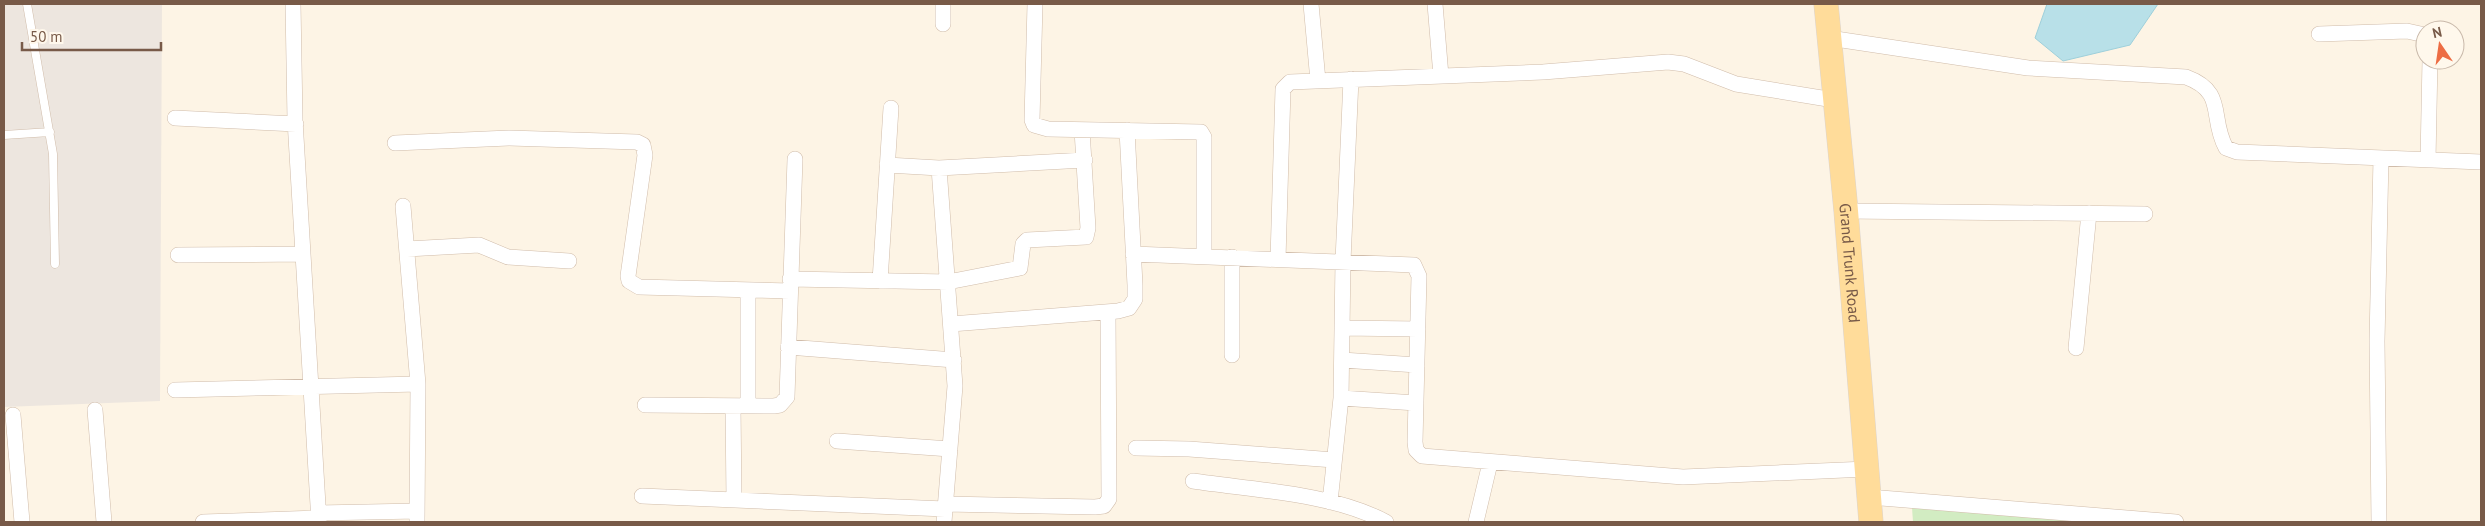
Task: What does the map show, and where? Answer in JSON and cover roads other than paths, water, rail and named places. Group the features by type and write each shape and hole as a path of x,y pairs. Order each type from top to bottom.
{"main road":[{"name":"Grand Trunk Road","path":"1826,4 1846,211 1871,522"}],"street":[{"path":"293,4 296,124 318,518"},
{"path":"943,4 943,24"},
{"path":"1034,4 1032,120 1034,125 1048,129 1201,132 1204,138 1204,257"},
{"path":"1311,4 1318,81"},
{"path":"1435,4 1441,76"},
{"path":"2319,34 2407,31 2415,33"},
{"path":"1829,38 2028,68 2186,77 2201,82 2210,92 2221,140 2226,148 2237,152 2481,162"},
{"path":"1278,259 1283,89 1290,82 1543,72 1668,62 1684,64 1736,84 1834,100"},
{"path":"2428,160 2430,70"},
{"path":"1330,502 1341,398 1343,260 1351,79"},
{"path":"880,281 891,108"},
{"path":"176,118 296,124"},
{"path":"394,143 509,138 637,142 643,145 645,154 628,276 630,282 640,287 748,290 790,285 880,281 948,282 1020,268 1023,244 1027,240 1086,236 1088,228 1082,130"},
{"path":"951,324 1108,312 1129,308 1134,299 1127,130"},
{"path":"2379,522 2377,341 2381,158"},
{"path":"645,405 774,406 784,401 786,397 795,159"},
{"path":"887,165 939,168 1085,160"},
{"path":"939,168 955,386 945,512"},
{"path":"203,522 417,516 418,384 404,206"},
{"path":"1846,211 2145,214"},
{"path":"2076,348 2088,213"},
{"path":"407,249 479,245 508,257 569,261"},
{"path":"178,255 303,254"},
{"path":"1133,254 1343,260 1414,265 1419,276 1414,442 1416,450 1422,456 1683,478 1867,469"},
{"path":"1232,258 1232,355"},
{"path":"734,500 748,290"},
{"path":"642,496 945,512 1095,508 1104,506 1109,499 1108,312"},
{"path":"1342,328 1418,330"},
{"path":"788,347 954,360"},
{"path":"1342,360 1417,365"},
{"path":"175,390 418,384"},
{"path":"1341,398 1416,403"},
{"path":"95,410 104,522"},
{"path":"14,415 22,522"},
{"path":"837,441 950,449"},
{"path":"1136,448 1189,449 1334,460"},
{"path":"1476,522 1490,463"},
{"path":"1193,481 1330,502 1358,509 1386,522"},
{"path":"1869,497 2176,522"}],"lane":[{"path":"27,4 53,154 55,264"},
{"path":"4,135 50,132"}],"water":[{"path":"2047,4 2158,4 2130,45 2063,61 2035,38"}]}
